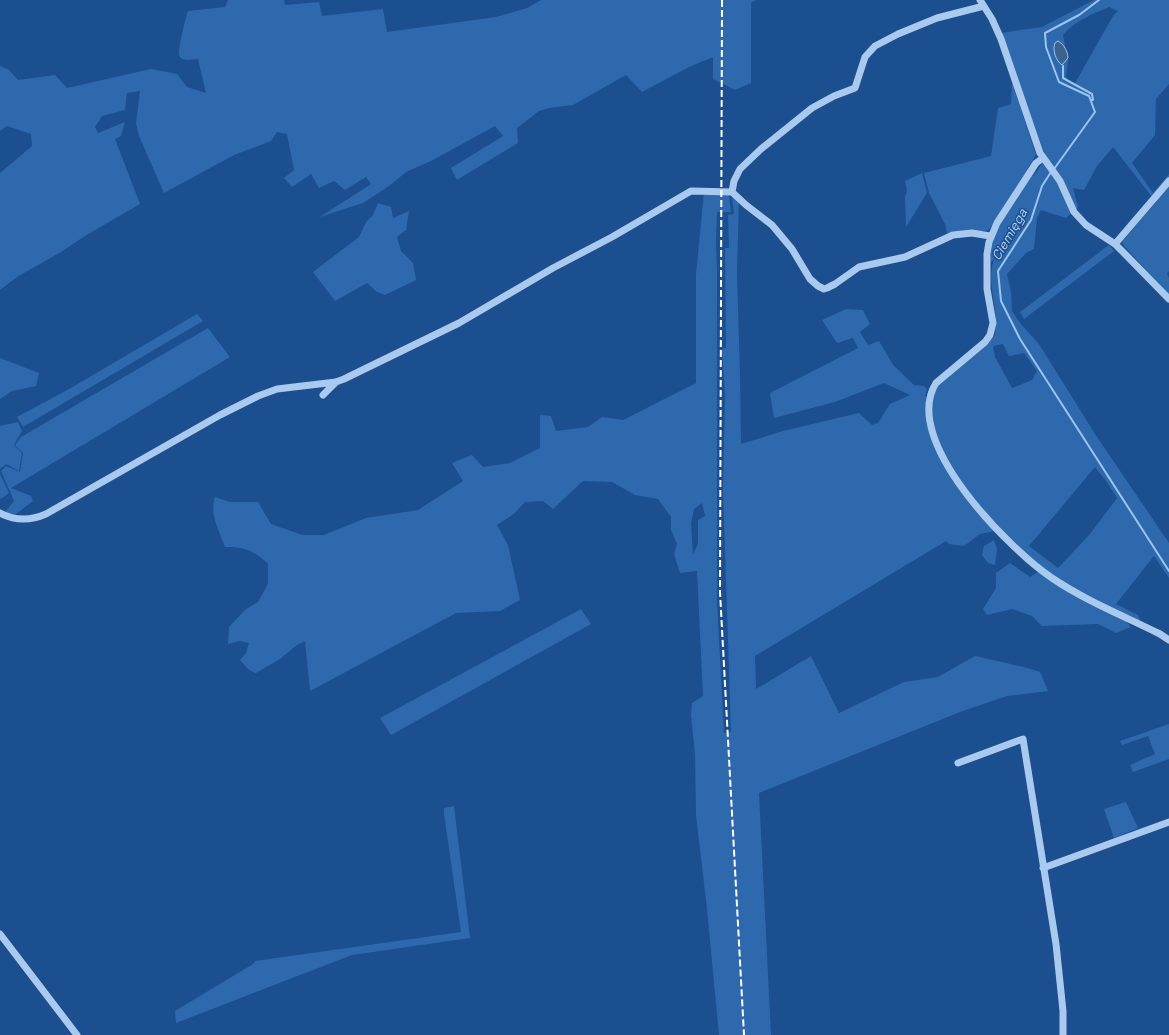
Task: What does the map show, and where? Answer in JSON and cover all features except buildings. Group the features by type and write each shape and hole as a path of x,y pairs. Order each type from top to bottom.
{"street":[{"path":"732,192 734,181 740,169 761,149 812,108 830,98 855,88 865,57 876,46 898,34 937,18 982,3 995,25 1001,39 1038,148 1043,158 1060,181 1078,218 1092,230 1115,244 1169,299"},
{"path":"1043,158 1036,163 990,236 987,248 987,277 988,295 993,317 993,328 990,336 985,342 938,380 932,392 930,401 930,415 934,435 940,451 960,486 1003,536 1032,563 1070,589 1153,630 1169,640"},
{"path":"1115,244 1169,181"},
{"path":"0,513 17,519 40,517 215,417 258,396 277,389 336,382 362,371 459,323 553,268 612,237 691,191 732,192 772,224 792,250 810,279 818,286 824,288 835,284 859,267 910,255 953,235 972,233 990,236"},
{"path":"323,395 336,382"},
{"path":"958,763 1022,739 1056,944 1063,1011 1063,1035"},
{"path":"1043,868 1169,822"},
{"path":"0,934 77,1035"}],"shaded area":[{"path":"228,0 284,0 285,5 319,2 322,16 383,9 387,32 496,17 527,8 541,0 756,0 751,3 751,83 735,90 713,79 713,57 689,67 642,92 626,75 573,105 549,108 539,111 517,128 518,143 457,180 451,168 503,136 495,126 431,161 406,172 389,186 363,203 320,217 371,184 366,177 345,190 334,181 319,188 311,174 292,187 284,178 294,170 287,134 277,132 271,141 234,155 164,193 139,136 136,123 140,91 127,93 125,110 102,116 95,127 98,133 125,122 121,136 115,139 140,204 17,277 0,290 0,173 32,146 31,134 7,126 0,131 0,66 9,70 18,80 55,75 67,88 151,69 177,74 187,87 206,93 198,59 182,59 179,54 180,43 188,11 225,7"},
{"path":"1094,0 1169,0 1169,84 1156,99 1155,135 1132,163 1153,193 1169,174 1169,271 1167,274 1169,278 1169,295 1122,242 1156,202 1113,147 1097,166 1084,190 1073,188 1078,207 1066,218 1041,210 1037,218 1034,249 1026,253 1007,274 1011,292 1012,311 1020,323 1039,344 1095,434 1169,543 1169,578 1154,556 1116,604 1138,615 1140,620 1139,622 1075,590 1042,568 1000,530 980,534 964,546 949,544 946,541 755,656 756,689 811,656 839,713 904,682 938,677 975,656 1040,672 1048,691 1007,696 960,712 759,793 771,1035 719,1035 696,815 695,755 691,715 692,703 703,696 697,571 680,573 674,554 677,544 671,530 671,517 658,499 635,495 612,482 583,481 553,509 543,501 525,502 514,514 497,525 508,545 520,600 500,611 456,613 310,691 305,641 297,645 280,659 256,673 249,670 240,660 246,653 249,643 240,641 228,644 229,627 246,609 258,602 268,584 268,564 258,555 248,550 225,547 214,516 213,503 215,497 230,502 258,502 271,524 302,535 324,535 366,518 418,510 463,481 452,463 472,455 483,467 510,463 540,448 540,415 551,416 556,431 588,427 602,417 623,420 696,383 696,275 704,192 732,192 739,199 737,273 741,444 783,431 859,413 872,425 878,423 890,404 910,395 884,383 835,402 774,418 770,393 858,348 853,338 837,343 822,320 846,309 863,310 870,324 860,332 868,345 879,341 893,365 914,385 924,386 927,389 925,396 932,397 935,387 946,375 995,336 996,315 991,274 995,257 992,262 990,261 993,235 1038,164 1033,177 1046,158 1001,33 1042,27","holes":["1109,7 1118,11 1113,16 1074,85 1067,80 1066,75 1068,61 1063,35 1067,30 1090,15","729,195 732,196 734,214 728,215 729,248 725,248 726,348 722,349 725,395 723,490 731,732 724,733 717,602 716,242 717,212 731,212","1003,344 1009,356 1024,353 1037,371 1032,380 1012,388 995,357 993,346","1095,467 1117,498 1090,534 1058,568 1029,546","702,503 705,516 698,520 698,544 693,554 691,523 694,509"]},
{"path":"1058,41 1064,46 1068,56 1062,65 1058,61 1054,52 1055,43"},
{"path":"1012,82 1036,155 990,229 986,231 954,231 947,234 945,224 929,193 924,173 991,156 998,108 1011,104"},
{"path":"922,173 927,193 906,227 905,197 907,190 905,181"},
{"path":"378,203 391,207 393,218 409,211 406,230 397,237 401,251 413,263 416,280 385,295 377,292 367,283 335,301 313,272 359,237 366,222 373,215"},
{"path":"1109,245 1114,251 1024,319 1020,312"},
{"path":"197,314 203,321 23,427 17,417 69,389"},
{"path":"208,328 230,357 11,488 31,496 33,501 12,517 5,512 14,501 1,471 6,466 20,472 23,453 15,445 21,437"},
{"path":"0,358 39,373 36,386 12,391 0,399"},
{"path":"18,422 22,431 14,445 22,453 19,471 6,464 0,469 0,426"},
{"path":"0,474 9,493 1,499 0,498"},
{"path":"994,540 997,549 995,565 988,563 982,555 984,546"},
{"path":"1010,563 1030,577 1039,571 1125,620 1131,627 1116,633 1098,624 1042,626 1032,616 1012,609 987,615 983,609 996,588 996,573"},
{"path":"581,609 591,624 391,735 380,718"},
{"path":"1169,724 1169,759 1133,772 1130,765 1155,754 1148,736 1122,745 1120,741"},
{"path":"1126,802 1138,828 1114,838 1104,809"},
{"path":"454,806 470,938 352,955 176,1023 175,1011 253,964 255,961 461,932 444,814 444,808"}],"waterway":[{"name":"Ciemięga","path":"1054,169 1095,112 1089,96 1059,82 1046,47 1045,33 1079,15 1099,0"},
{"path":"1063,66 1063,78 1092,94 1093,100 1091,100"},
{"name":"Ciemięga","path":"1051,172 1042,186 1031,220 998,271 1001,301 1020,339 1169,571"}],"railway":[{"path":"722,0 720,592 744,1035"}]}
